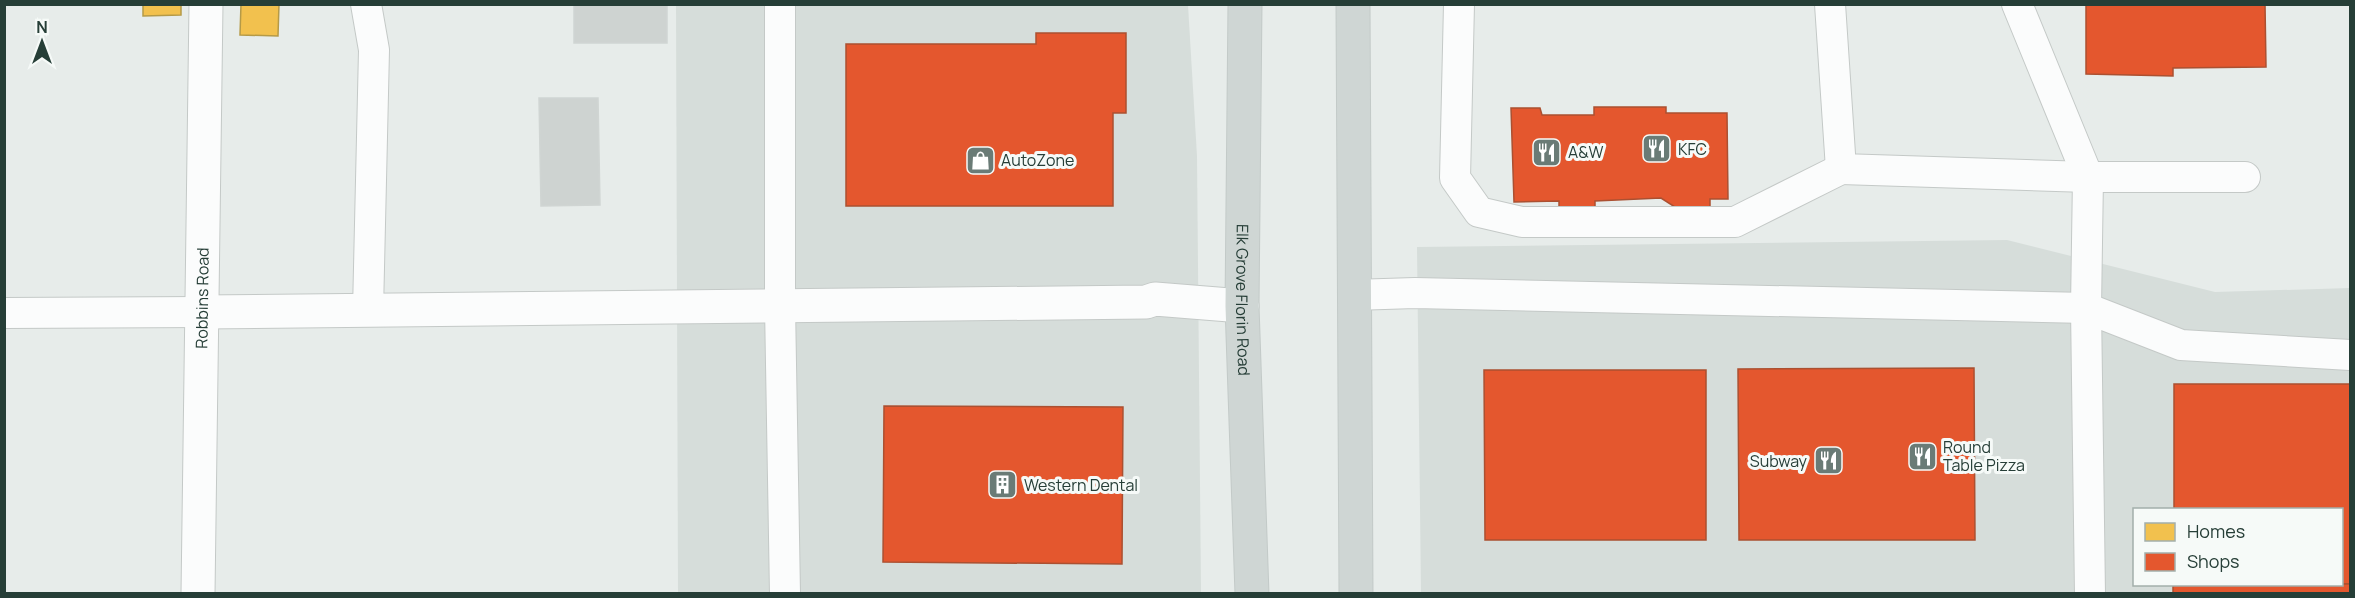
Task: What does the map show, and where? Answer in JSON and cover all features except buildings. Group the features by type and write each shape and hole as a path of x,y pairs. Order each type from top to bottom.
{"main road":[{"name":"Elk Grove Florin Road","path":"1245,4 1242,306 1252,594"},
{"path":"1353,4 1356,594"}],"street":[{"name":"Robbins Road","path":"198,594 206,4"},
{"path":"202,312 1146,302 1155,299 1242,306"}],"lane":[{"path":"366,4 374,50 368,311"},
{"path":"780,4 780,306 785,594"},
{"path":"1459,4 1455,178 1479,212 1522,222 1735,222 1816,179 1841,169 2088,177 2245,177"},
{"path":"1830,4 1841,169"},
{"path":"2017,4 2088,177 2086,308 2090,594"},
{"path":"1353,295 1415,293 2086,308 2181,345 2350,355"},
{"path":"4,313 202,312"}],"shaded area":[{"path":"676,5 1188,5 1197,156 1201,593 678,593"},
{"path":"2007,240 2215,292 2350,288 2350,593 1421,593 1417,247"}],"place":[{"name":"KFC","path":"1657,149"},
{"name":"A&W","path":"1547,152"},
{"name":"AutoZone","path":"980,160"},
{"name":"Round Table Pizza","path":"1922,456"},
{"name":"Subway","path":"1828,461"},
{"name":"Western Dental","path":"1003,485"}]}
